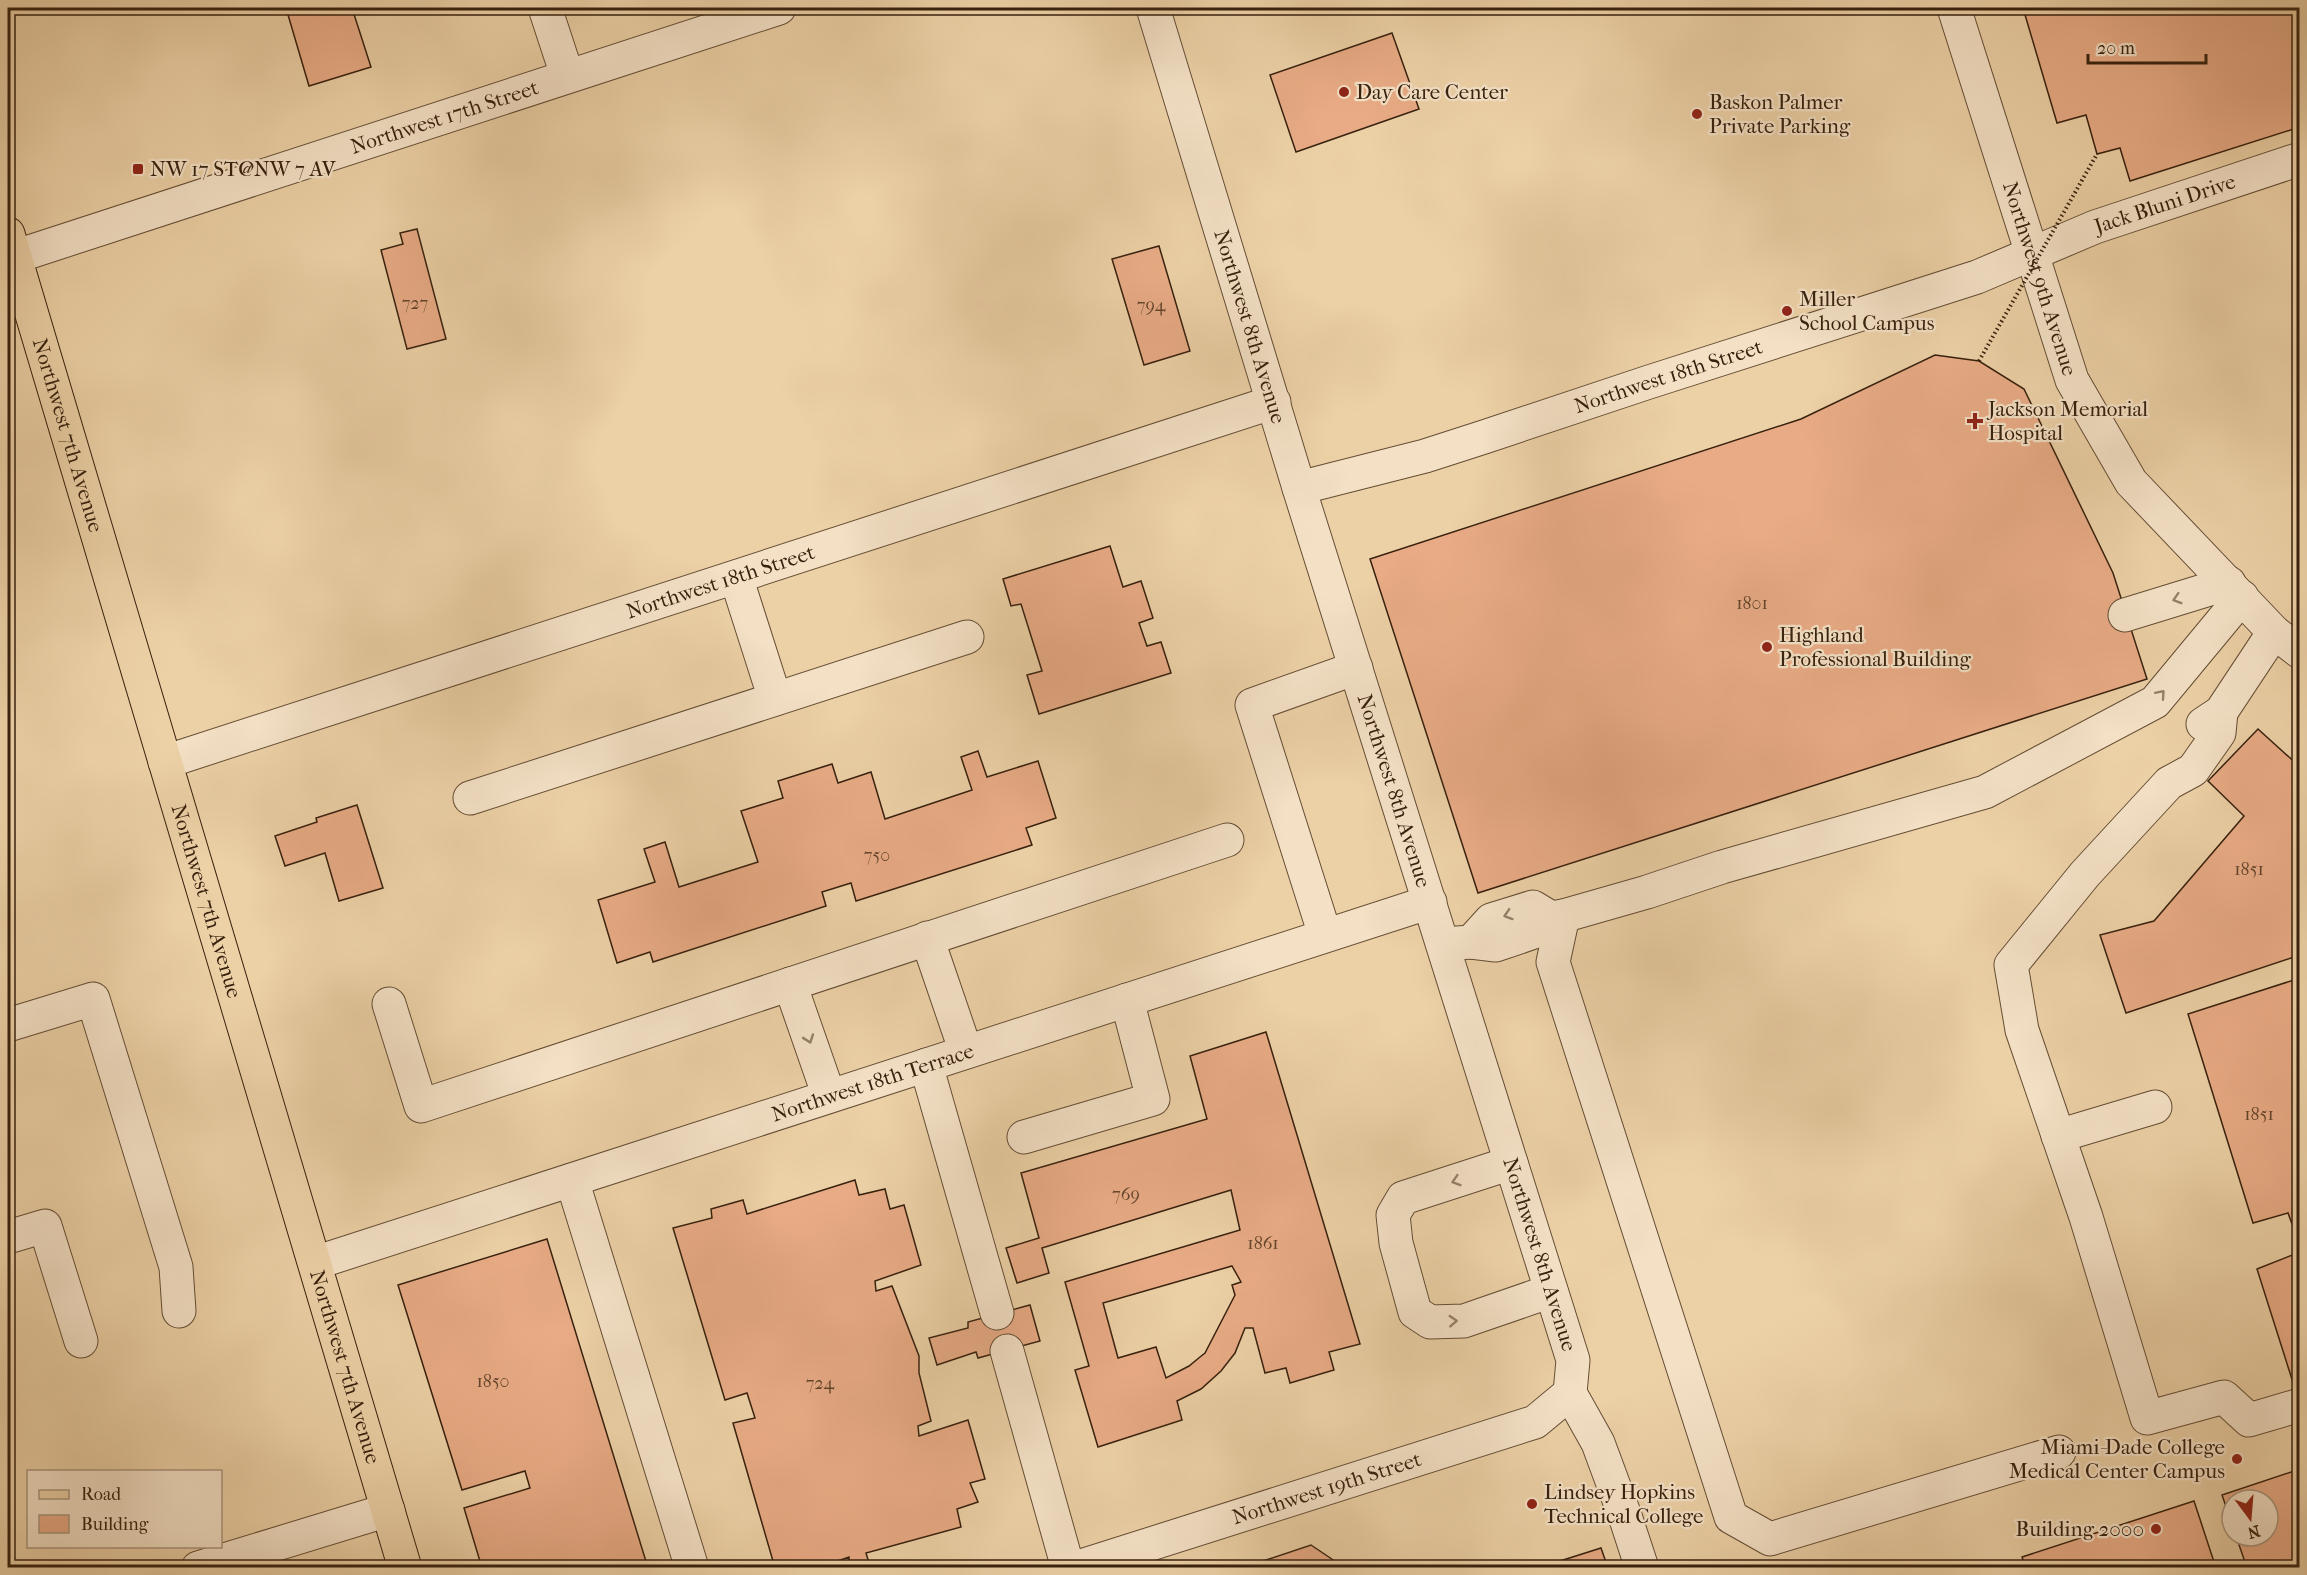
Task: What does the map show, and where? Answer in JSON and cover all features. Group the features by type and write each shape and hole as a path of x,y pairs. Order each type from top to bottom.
{"main road":[{"name":"Northwest 7th Avenue","path":"10,250 405,1568"}],"street":[{"path":"545,8 567,75"},
{"name":"Northwest 17th Street","path":"10,250 779,8"},
{"name":"Northwest 8th Avenue","path":"1153,8 1299,488 1430,902 1457,943 1511,1163 1573,1360 1570,1393"},
{"name":"Northwest 9th Avenue","path":"1954,8 2072,380 2132,482 2274,632 2300,651"},
{"name":"Jack Bluni Drive","path":"2032,254 2095,227 2300,159"},
{"name":"Northwest 18th Street","path":"1299,488 1425,456 1977,277 2032,254"},
{"name":"Northwest 18th Street","path":"165,762 1274,402"},
{"path":"736,577 775,699"},
{"path":"2125,615 2236,590"},
{"path":"1457,943 1496,945 1537,932 1557,917 1985,792 2155,702 2236,590"},
{"path":"2274,632 2221,712 2202,725 2171,764 2169,783 2085,874 2011,965 2022,1030 2086,1217 2147,1418 2224,1397 2249,1420 2300,1405"},
{"path":"470,798 966,637"},
{"path":"1325,935 1252,705 1356,668"},
{"path":"389,1004 421,1106 1227,840"},
{"name":"Northwest 18th Terrace","path":"315,1263 1430,902"},
{"path":"1557,917 1553,962 1731,1517 1770,1539 2059,1452"},
{"path":"927,938 966,1052"},
{"path":"790,984 829,1096"},
{"path":"8,1025 93,999 176,1267 179,1311"},
{"path":"1024,1137 1153,1100 1126,1000"},
{"path":"926,1065 997,1314"},
{"path":"2058,1136 2155,1107"},
{"path":"1511,1163 1403,1198 1393,1215 1396,1243 1415,1312 1430,1322 1464,1321 1551,1291"},
{"path":"572,1180 692,1568"},
{"path":"8,1237 45,1226 81,1341"},
{"path":"1007,1351 1068,1568"},
{"path":"1570,1393 1598,1443 1642,1568"},
{"name":"Northwest 19th Street","path":"1075,1568 1535,1422 1570,1393"},
{"path":"198,1568 388,1510"}],"path":[{"path":"1979,361 2097,154"}],"building":[{"path":"286,8 352,8 371,67 309,86"},
{"path":"2023,8 2300,8 2300,127 2130,181 2120,148 2097,154 2086,115 2057,123"},
{"name":"Day Care Center","path":"1392,33 1419,109 1296,152 1270,75"},
{"path":"417,229 446,339 407,349 381,250 403,244 400,233"},
{"path":"1159,246 1190,351 1144,365 1112,259"},
{"name":"Highland Professional Building","path":"1935,355 1979,361 2024,389 2113,573 2147,679 1478,893 1370,559 1801,419"},
{"path":"1110,546 1123,587 1141,581 1153,618 1139,623 1147,646 1161,642 1171,673 1039,714 1027,675 1042,671 1021,604 1011,606 1003,579"},
{"path":"2258,729 2300,767 2300,955 2126,1013 2100,935 2154,921 2244,816 2208,781"},
{"path":"978,751 987,777 1038,761 1056,818 1026,828 1032,845 856,901 851,883 822,892 826,906 653,962 650,952 617,963 598,900 655,882 644,849 665,842 679,887 758,862 741,811 783,798 778,781 832,764 838,783 871,772 885,819 972,790 961,757"},
{"path":"357,805 383,888 339,901 325,853 285,866 275,836 317,822 316,818"},
{"path":"2300,978 2300,1221 2292,1224 2288,1213 2253,1223 2188,1014"},
{"path":"1266,1032 1360,1344 1329,1352 1334,1370 1290,1383 1286,1368 1265,1373 1253,1328 1245,1328 1235,1353 1221,1371 1201,1389 1177,1401 1182,1420 1098,1447 1075,1370 1089,1366 1065,1282 1240,1230 1231,1190 1042,1248 1049,1273 1017,1283 1006,1248 1039,1238 1021,1173 1207,1119 1190,1056","holes":["1232,1266 1241,1282 1232,1285 1235,1295 1205,1353 1189,1366 1166,1378 1156,1347 1118,1358 1103,1303"]},
{"path":"855,1180 859,1195 885,1189 890,1209 904,1205 921,1265 875,1281 876,1291 892,1286 919,1356 919,1373 931,1421 918,1426 919,1436 968,1420 985,1479 970,1483 978,1502 957,1509 961,1527 866,1553 869,1563 849,1567 849,1557 829,1564 831,1568 775,1568 733,1423 755,1418 747,1393 725,1400 673,1228 712,1218 711,1209 743,1200 747,1214"},
{"path":"547,1239 648,1568 482,1568 464,1508 530,1488 525,1471 462,1490 398,1285"},
{"path":"2300,1252 2300,1391 2296,1392 2257,1269"},
{"path":"1030,1305 1040,1341 978,1358 976,1352 937,1365 929,1338 968,1328 968,1322"},
{"path":"2300,1469 2300,1560 2278,1568 2247,1568 2240,1548 2280,1548 2280,1488 2243,1488"},
{"name":"Building 2000","path":"2194,1501 2216,1568 2026,1568 2022,1557"},
{"path":"1311,1545 1345,1568 1242,1568"},
{"path":"1601,1548 1608,1568 1538,1568"}],"place":[{"name":"Day Care Center","path":"1344,92"},
{"name":"Baskon Palmer Private Parking","path":"1697,114"},
{"name":"NW 17 ST@NW 7 AV","path":"138,169"},
{"name":"Miller School Campus","path":"1787,311"},
{"name":"Jackson Memorial Hospital","path":"1975,421"},
{"name":"Highland Professional Building","path":"1767,647"},
{"name":"Miami-Dade College Medical Center Campus","path":"2237,1459"},
{"name":"Lindsey Hopkins Technical College","path":"1532,1504"},
{"name":"Building 2000","path":"2156,1529"}]}
